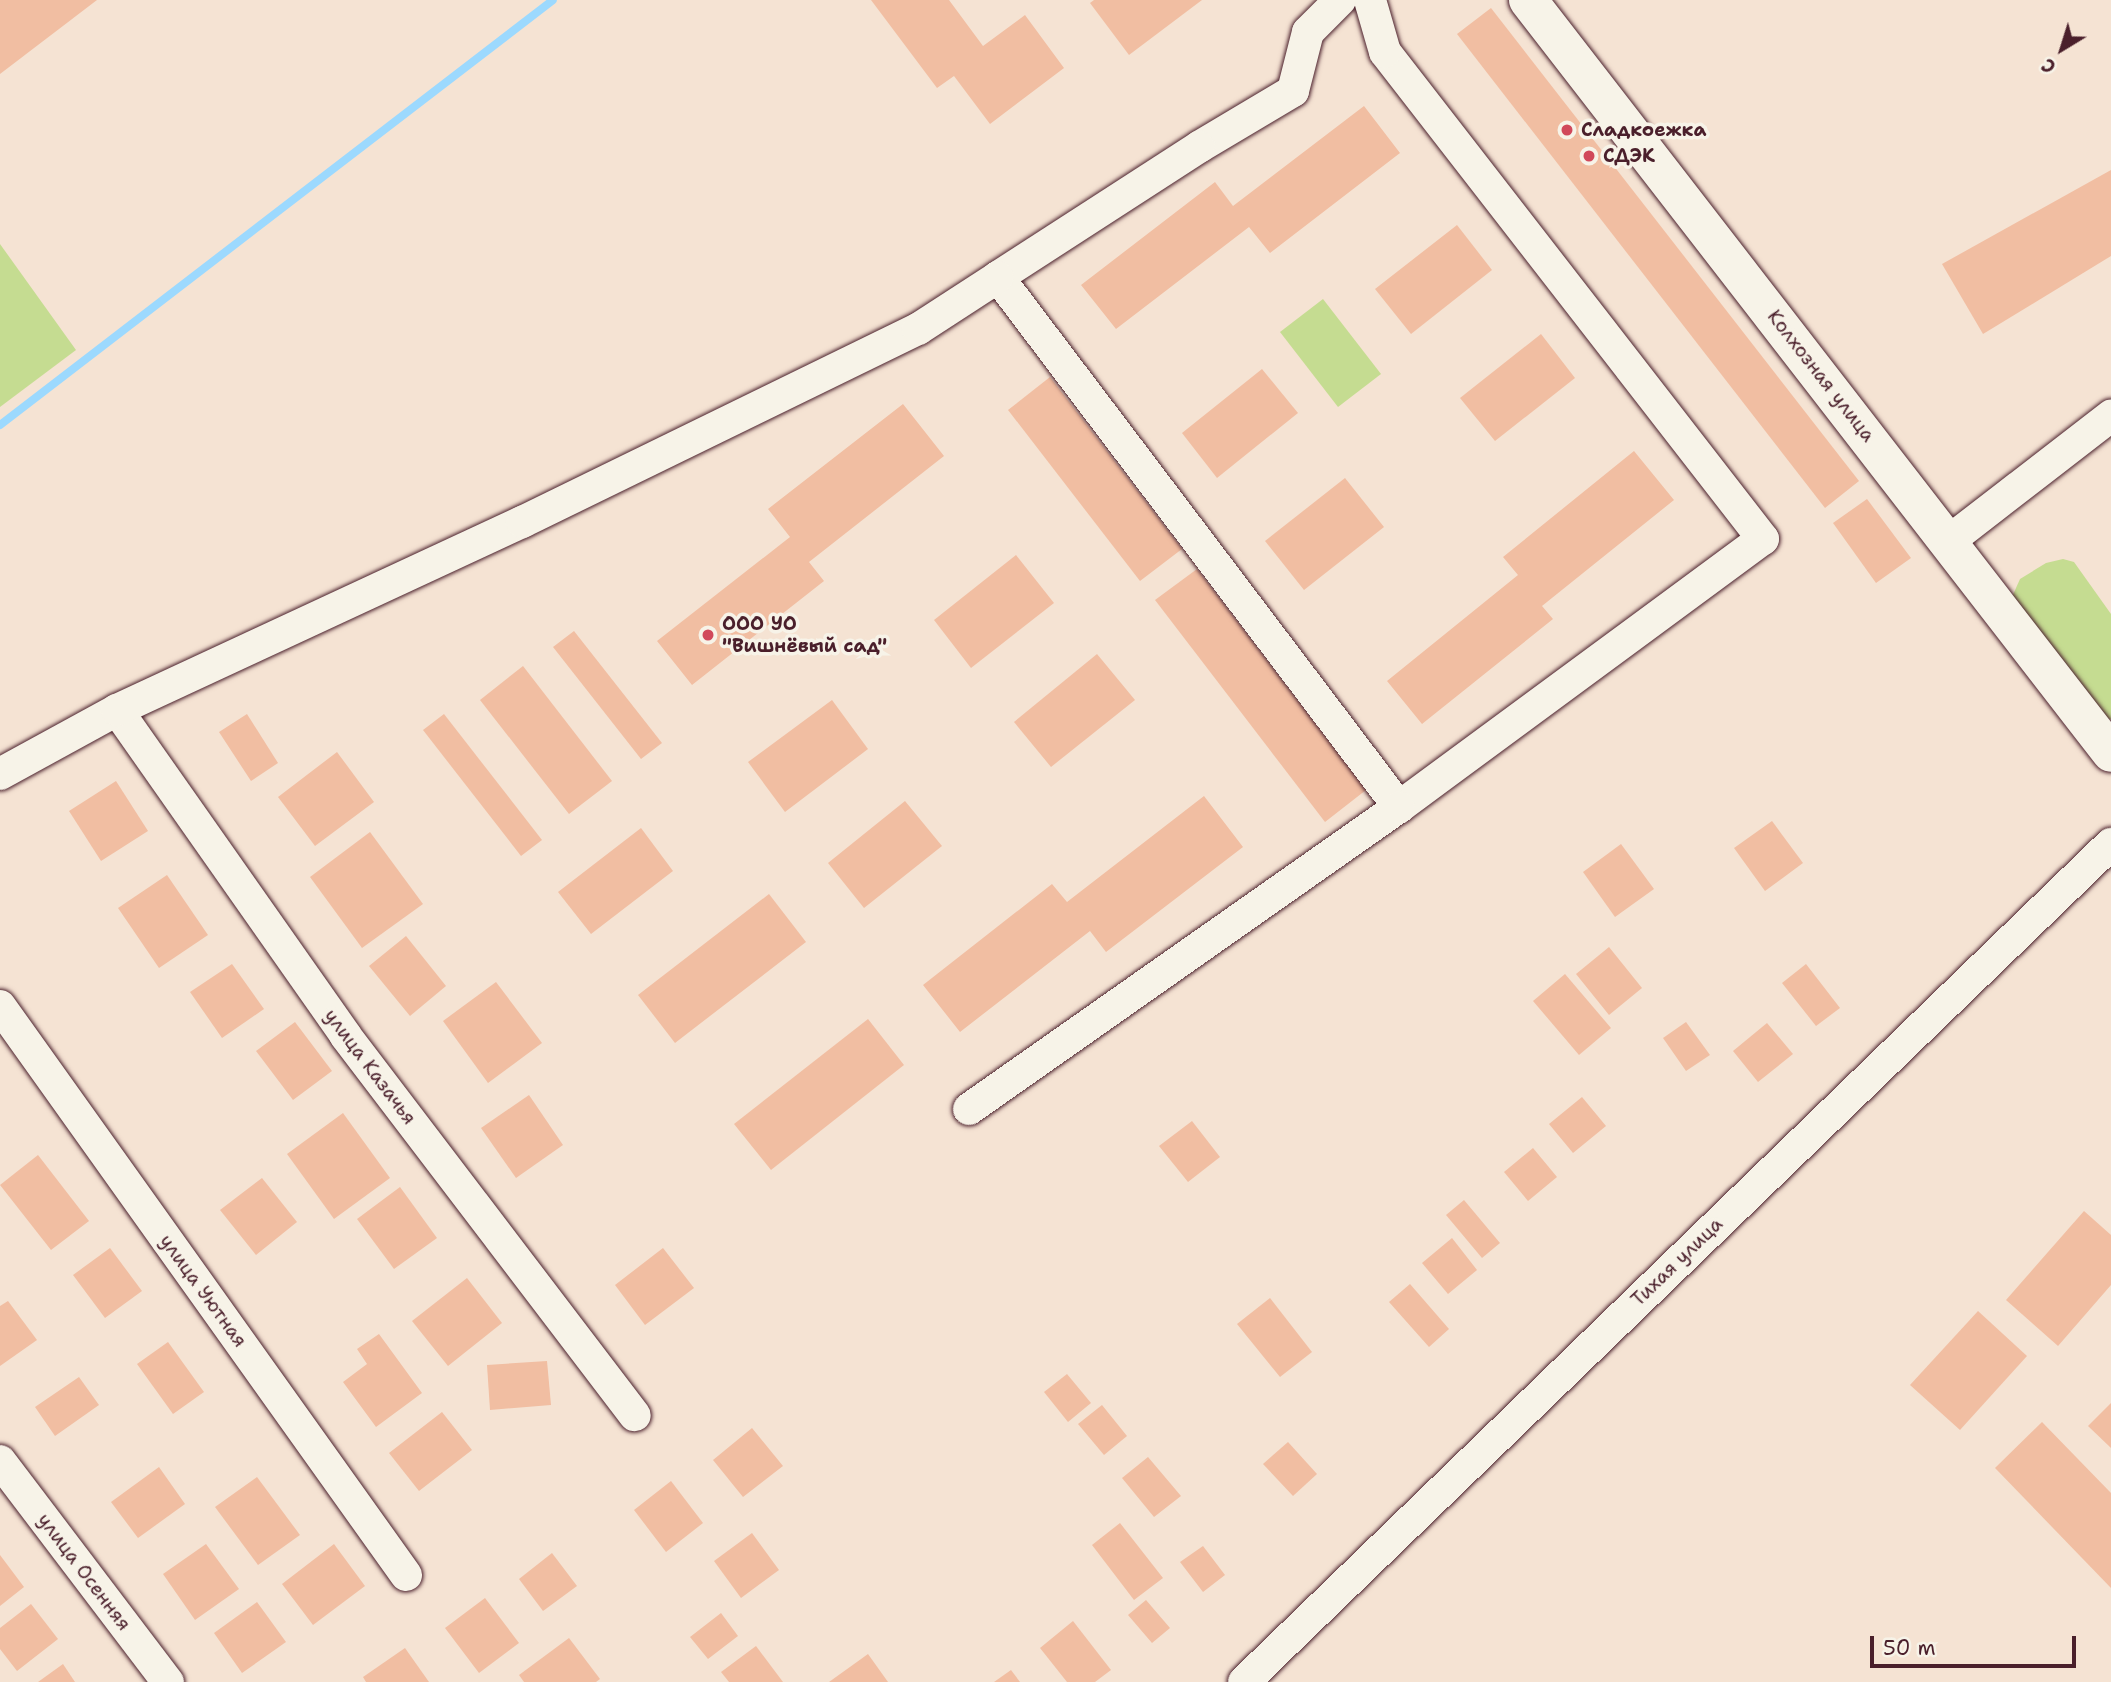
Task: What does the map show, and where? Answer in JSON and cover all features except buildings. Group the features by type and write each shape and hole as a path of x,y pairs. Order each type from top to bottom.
{"street":[{"path":"0,774 117,710 522,522 918,329 1199,147 1293,91 1308,32 1340,0"},
{"path":"969,1110 1399,807 1763,539 1385,52 1370,0"},
{"name":"Колхозная улица","path":"1528,0 2111,753"},
{"path":"998,277 1399,807"},
{"path":"1949,541 2111,416"},
{"name":"улица Казачья","path":"117,710 345,1035 635,1415"},
{"name":"Тихая улица","path":"1244,1682 2111,844"},
{"name":"улица Уютная","path":"0,1006 406,1574"},
{"name":"улица Осенняя","path":"0,1461 168,1682"}],"green space":[{"path":"0,244 76,350 0,407"},
{"path":"1323,299 1381,374 1338,407 1280,332"},
{"path":"2063,559 2074,562 2111,614 2111,719 2102,719 2012,597 2020,579 2046,563"}],"waterway":[{"path":"0,425 553,0"}],"place":[{"name":"Сладкоежка","path":"1567,130"},
{"name":"СДЭК","path":"1589,156"},
{"name":"ООО УО \"Вишнёвый сад\"","path":"708,635"}]}
